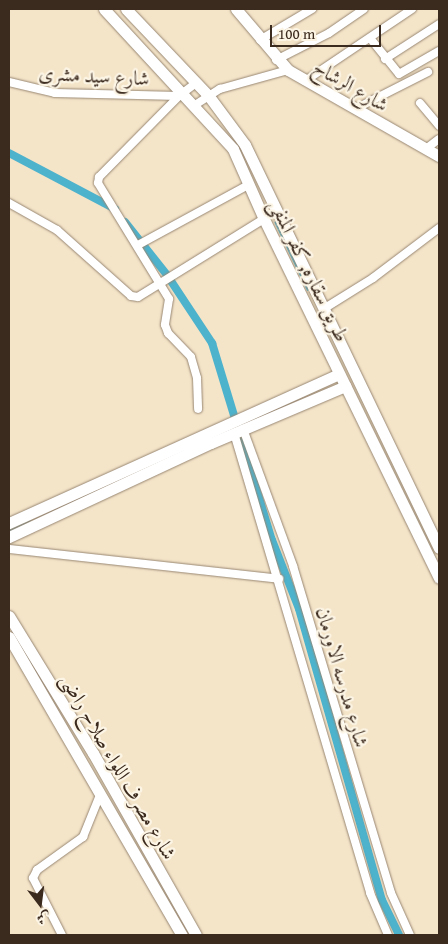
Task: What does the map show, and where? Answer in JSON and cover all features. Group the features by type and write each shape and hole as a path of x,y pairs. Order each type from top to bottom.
{"street":[{"name":"طريق سقاره, كفر المنفى","path":"104,9 234,149 264,219 311,299 325,308 416,512 438,570"},
{"name":"طريق سقاره, كفر المنفى","path":"126,9 208,95 245,144 311,299 344,386 416,512 439,548"},
{"name":"شارع الرشاح","path":"236,9 276,60 288,70 439,156"},
{"path":"260,40 312,9"},
{"path":"276,60 329,33 364,9"},
{"path":"305,81 412,9"},
{"path":"385,59 439,24"},
{"path":"370,38 399,74 439,51"},
{"path":"195,105 208,95 288,70"},
{"path":"355,109 428,72"},
{"name":"شارع سيد مشرى","path":"9,82 55,93 181,94"},
{"path":"196,83 181,94 99,178 100,190 138,245 170,303 166,317 168,333 191,357 197,378 198,409"},
{"path":"420,103 439,126"},
{"path":"426,149 439,139"},
{"path":"138,245 251,190 264,187"},
{"path":"9,203 57,230 131,296 144,295 264,219"},
{"path":"325,308 373,278 439,228"},
{"path":"9,523 205,432 339,374"},
{"path":"9,537 211,443 344,386"},
{"path":"239,431 240,417"},
{"name":"شارع مدرسه الاورمان","path":"239,431 279,579 370,893 388,935"},
{"name":"شارع مدرسه الاورمان","path":"239,431 294,566 391,893 410,935"},
{"path":"205,432 211,443"},
{"path":"154,456 160,467"},
{"path":"9,549 279,579"},
{"name":"شارع مصرف اللواء صلاح راضى","path":"9,616 93,753 196,935"},
{"name":"شارع مصرف اللواء صلاح راضى","path":"9,637 182,935"},
{"path":"62,935 32,878 37,870 83,837 100,795"}],"waterway":[{"path":"9,153 115,209"},
{"path":"125,222 167,275 212,343 272,540 299,609 382,900 399,935"},
{"path":"276,222 308,289"},
{"path":"9,531 29,520"}]}
